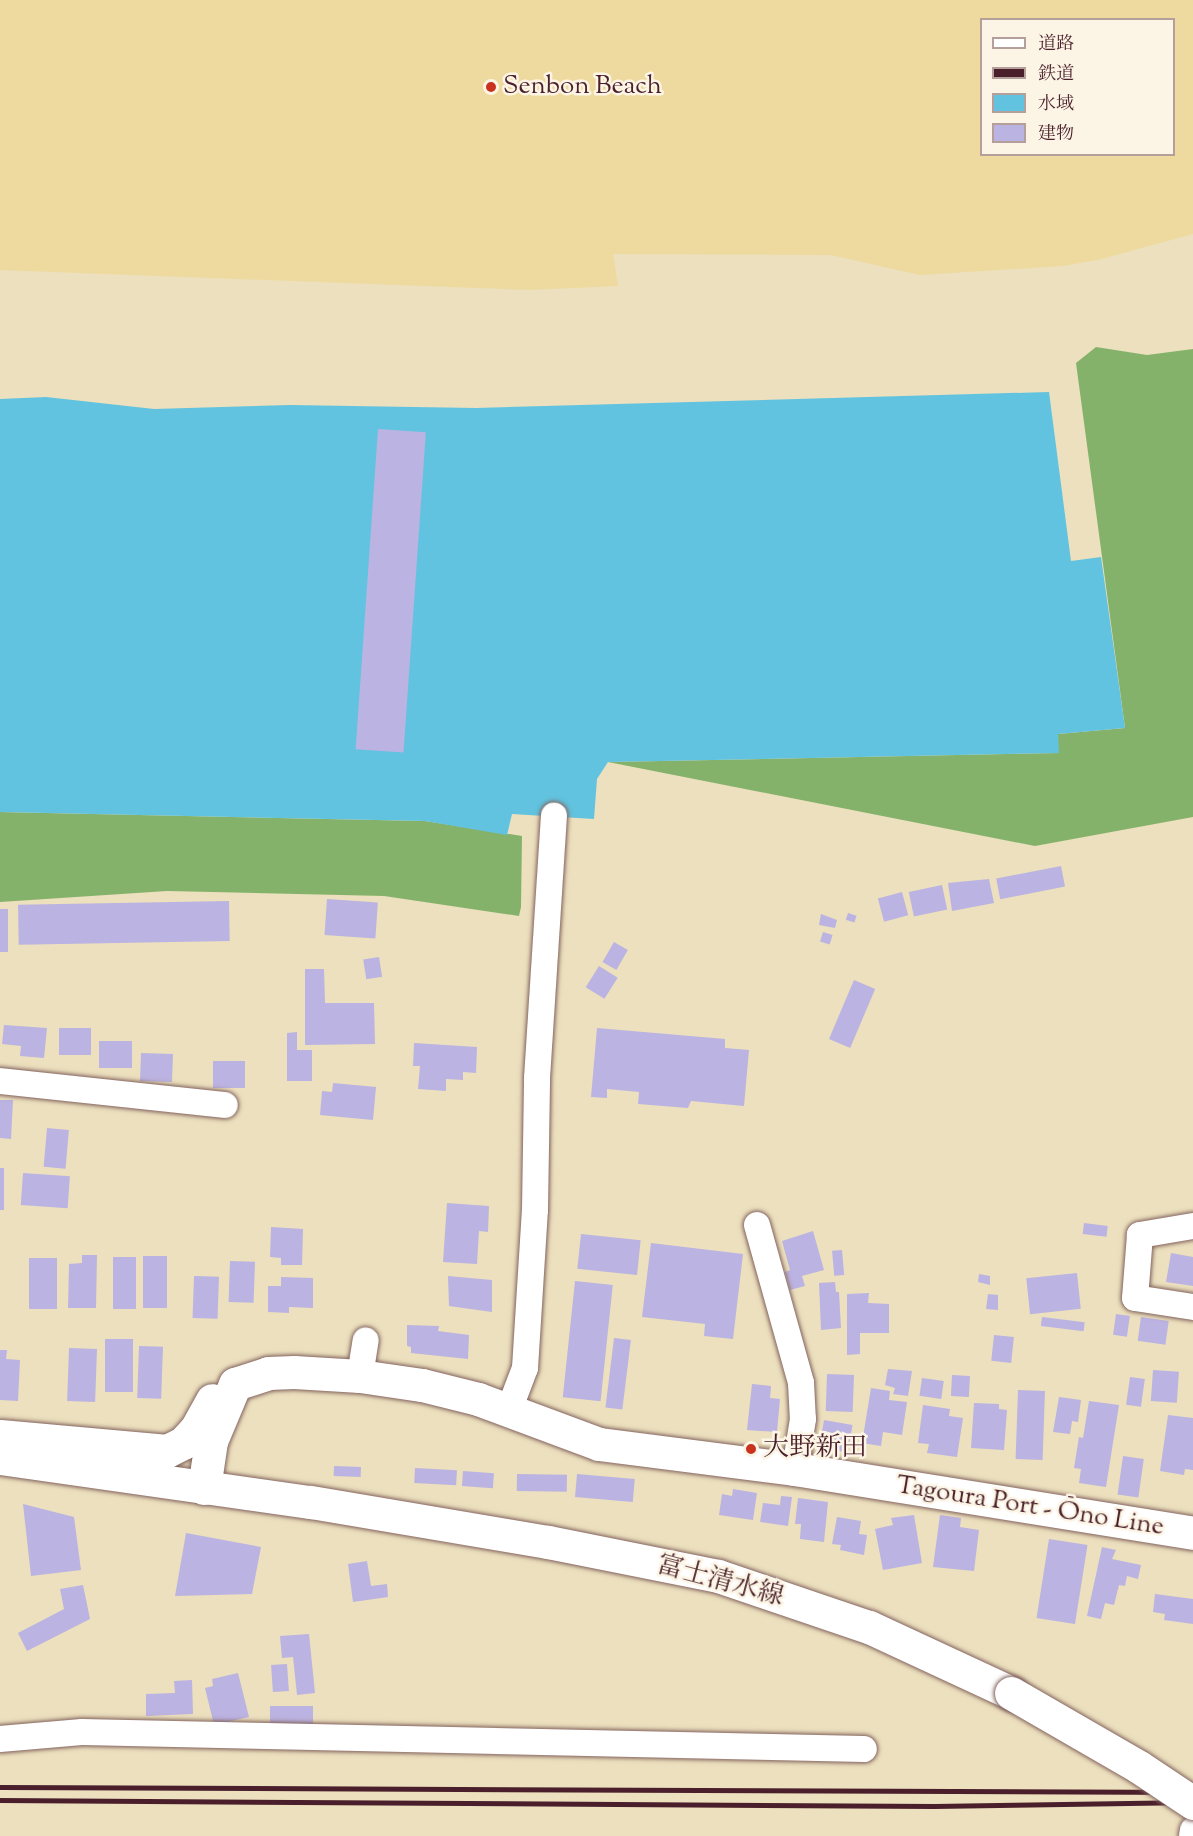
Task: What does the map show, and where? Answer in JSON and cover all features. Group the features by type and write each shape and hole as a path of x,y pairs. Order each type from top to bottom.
{"main road":[{"name":"Tagoura Port - Ōno Line","path":"0,1436 167,1451 183,1443 216,1395 235,1384 268,1373 360,1376 422,1385 509,1410 599,1444 795,1469 1193,1533"},
{"path":"204,1488 212,1441 235,1384"},
{"name":"富士清水線","path":"0,1458 526,1539 718,1576 868,1627 1011,1693 1139,1767 1193,1803"}],"street":[{"path":"509,1410 525,1368 535,1210 537,1078 554,816"},
{"path":"0,1081 225,1104"},
{"path":"757,1225 801,1383 803,1419 795,1469"},
{"path":"1193,1226 1140,1235 1135,1298 1193,1307"},
{"path":"360,1376 366,1340"},
{"path":"0,1739 82,1732 864,1749"},
{"path":"1192,1836 1193,1830"}],"green space":[{"path":"1096,347 1147,355 1193,349 1193,817 1035,846 608,762 1058,753 1058,734 1125,728 1076,363"},
{"path":"0,812 425,821 522,836 521,907 519,916 384,896 167,891 0,902"}],"sand":[{"name":"Senbon Beach","path":"0,0 1193,0 1193,234 1098,260 1063,266 920,275 831,255 613,254 618,286 529,290 0,270"}],"water":[{"path":"1049,392 1071,561 1101,557 1125,728 1058,734 1059,753 608,762 597,779 594,819 512,814 507,835 425,821 0,812 0,399 46,397 154,409 290,405 476,408"}],"building":[{"path":"378,429 426,432 403,753 356,749"},
{"path":"1061,866 1065,887 1000,899 996,879"},
{"path":"989,879 994,903 952,911 948,883"},
{"path":"942,885 947,909 914,917 909,892"},
{"path":"902,892 908,915 884,922 878,898"},
{"path":"327,899 378,903 375,938 324,935"},
{"path":"229,901 230,941 19,945 18,905"},
{"path":"0,909 8,909 8,952 0,952"},
{"path":"848,913 857,916 854,922 846,920"},
{"path":"821,914 837,920 835,928 819,925"},
{"path":"823,932 833,935 830,944 820,942"},
{"path":"614,942 628,950 616,970 602,962"},
{"path":"379,957 382,977 366,979 363,960"},
{"path":"599,966 618,978 604,999 586,987"},
{"path":"305,969 324,969 325,1003 374,1003 375,1044 305,1045"},
{"path":"854,980 875,989 850,1048 829,1039"},
{"path":"4,1025 47,1028 44,1058 20,1056 21,1046 2,1044"},
{"path":"59,1028 91,1028 91,1055 59,1055"},
{"path":"597,1028 725,1039 725,1048 749,1050 744,1106 691,1101 688,1108 638,1104 639,1092 607,1089 607,1098 591,1097"},
{"path":"297,1032 297,1050 312,1050 312,1081 287,1081 287,1033"},
{"path":"99,1041 132,1041 132,1068 99,1068"},
{"path":"414,1043 477,1047 476,1073 463,1072 463,1080 446,1079 446,1091 418,1089 420,1066 413,1066"},
{"path":"141,1053 173,1054 172,1082 140,1081"},
{"path":"213,1061 245,1061 245,1088 213,1088"},
{"path":"333,1083 376,1087 373,1120 320,1115 322,1091 332,1092"},
{"path":"0,1100 13,1100 11,1139 0,1138"},
{"path":"47,1128 69,1130 66,1169 44,1167"},
{"path":"0,1168 4,1168 4,1210 0,1210"},
{"path":"23,1173 70,1176 68,1208 21,1205"},
{"path":"447,1203 489,1206 488,1232 479,1231 477,1264 443,1262"},
{"path":"1084,1223 1108,1226 1106,1237 1083,1234"},
{"path":"271,1227 303,1229 302,1265 281,1265 281,1258 270,1257"},
{"path":"813,1231 824,1270 802,1276 805,1286 790,1290 785,1272 790,1270 782,1241"},
{"path":"581,1234 641,1240 637,1275 577,1269"},
{"path":"651,1243 743,1254 733,1339 704,1336 705,1324 642,1317"},
{"path":"842,1250 844,1275 834,1276 832,1251"},
{"path":"1171,1253 1193,1257 1193,1286 1166,1282"},
{"path":"82,1255 97,1255 96,1308 68,1308 69,1264 82,1263"},
{"path":"143,1256 167,1256 167,1308 143,1308"},
{"path":"113,1257 136,1257 136,1309 113,1309"},
{"path":"29,1258 57,1258 57,1309 29,1309"},
{"path":"230,1261 255,1262 254,1303 229,1302"},
{"path":"1077,1273 1081,1309 1030,1314 1026,1278"},
{"path":"979,1274 990,1276 990,1285 978,1282"},
{"path":"194,1276 219,1277 218,1319 193,1318"},
{"path":"448,1276 492,1280 492,1312 449,1306"},
{"path":"281,1277 313,1278 313,1308 289,1307 289,1313 268,1312 268,1286 281,1286"},
{"path":"575,1281 613,1285 601,1401 563,1397"},
{"path":"835,1282 836,1292 839,1292 841,1328 821,1330 819,1283"},
{"path":"869,1293 868,1303 889,1304 889,1333 860,1333 860,1354 847,1355 847,1294"},
{"path":"988,1294 998,1295 998,1310 986,1309"},
{"path":"1116,1314 1130,1316 1127,1337 1113,1335"},
{"path":"1042,1317 1085,1322 1084,1331 1041,1326"},
{"path":"1141,1317 1169,1321 1165,1345 1138,1341"},
{"path":"407,1325 439,1326 438,1331 469,1335 468,1359 411,1353 411,1347 407,1346"},
{"path":"994,1335 1014,1337 1011,1363 991,1361"},
{"path":"614,1338 631,1340 622,1410 605,1407"},
{"path":"105,1339 133,1339 133,1392 105,1392"},
{"path":"139,1346 163,1347 161,1399 137,1398"},
{"path":"69,1348 97,1349 95,1402 67,1401"},
{"path":"0,1350 7,1350 6,1359 20,1360 18,1401 0,1400"},
{"path":"888,1369 912,1371 908,1396 893,1394 895,1388 885,1385"},
{"path":"1153,1370 1179,1372 1177,1403 1151,1401"},
{"path":"827,1374 854,1375 853,1412 826,1411"},
{"path":"952,1375 970,1376 969,1397 951,1396"},
{"path":"1130,1377 1145,1379 1141,1407 1126,1405"},
{"path":"922,1378 944,1381 941,1399 919,1396"},
{"path":"752,1384 771,1386 770,1398 780,1399 777,1432 747,1430"},
{"path":"871,1388 890,1391 889,1400 907,1402 902,1435 883,1432 881,1446 862,1443"},
{"path":"1018,1390 1045,1391 1043,1460 1016,1459"},
{"path":"1059,1397 1081,1400 1078,1422 1072,1421 1070,1434 1053,1432"},
{"path":"1089,1401 1119,1405 1106,1487 1079,1483 1081,1469 1074,1468 1079,1437 1083,1438"},
{"path":"974,1403 999,1404 999,1409 1007,1410 1004,1450 971,1448"},
{"path":"923,1405 950,1409 949,1416 963,1418 957,1457 927,1453 929,1444 918,1443"},
{"path":"1168,1415 1193,1418 1193,1470 1185,1469 1184,1475 1160,1471"},
{"path":"824,1420 853,1425 848,1453 819,1448"},
{"path":"1123,1456 1144,1459 1138,1498 1118,1495"},
{"path":"334,1466 361,1467 361,1477 334,1476"},
{"path":"415,1468 457,1470 456,1485 414,1483"},
{"path":"463,1471 494,1473 493,1488 462,1486"},
{"path":"517,1474 567,1475 567,1492 517,1491"},
{"path":"577,1474 635,1479 633,1502 575,1497"},
{"path":"733,1489 757,1493 753,1520 719,1515 722,1494 732,1496"},
{"path":"781,1496 792,1497 788,1526 760,1522 763,1503 780,1505"},
{"path":"798,1498 828,1502 824,1542 800,1539 801,1524 795,1524"},
{"path":"23,1504 74,1517 81,1570 31,1576"},
{"path":"914,1515 922,1563 883,1570 875,1529 893,1525 891,1518"},
{"path":"940,1515 961,1518 960,1527 979,1530 974,1571 933,1567"},
{"path":"837,1517 861,1521 859,1534 867,1535 864,1555 840,1550 841,1545 832,1544"},
{"path":"186,1533 261,1547 252,1594 175,1596"},
{"path":"1049,1539 1088,1545 1075,1624 1036,1618"},
{"path":"1102,1547 1116,1550 1112,1559 1141,1565 1138,1579 1127,1576 1125,1586 1119,1585 1114,1605 1105,1603 1101,1619 1087,1616"},
{"path":"367,1561 371,1586 387,1584 388,1597 353,1602 348,1564"},
{"path":"83,1585 90,1619 27,1651 18,1633 64,1609 60,1589"},
{"path":"1155,1594 1193,1599 1193,1624 1164,1620 1165,1614 1153,1612"},
{"path":"309,1634 315,1693 297,1695 293,1657 282,1658 280,1636"},
{"path":"287,1664 289,1691 273,1692 271,1665"},
{"path":"238,1673 249,1717 214,1725 205,1688 213,1686 212,1679"},
{"path":"192,1680 193,1714 146,1716 146,1694 175,1693 174,1681"},
{"path":"270,1706 313,1706 313,1726 270,1726"}],"railway":[{"path":"0,1787 1193,1792"},
{"path":"0,1800 934,1806 1193,1802"}],"place":[{"name":"Senbon Beach","path":"491,87"},
{"name":"大野新田","path":"751,1449"}]}
